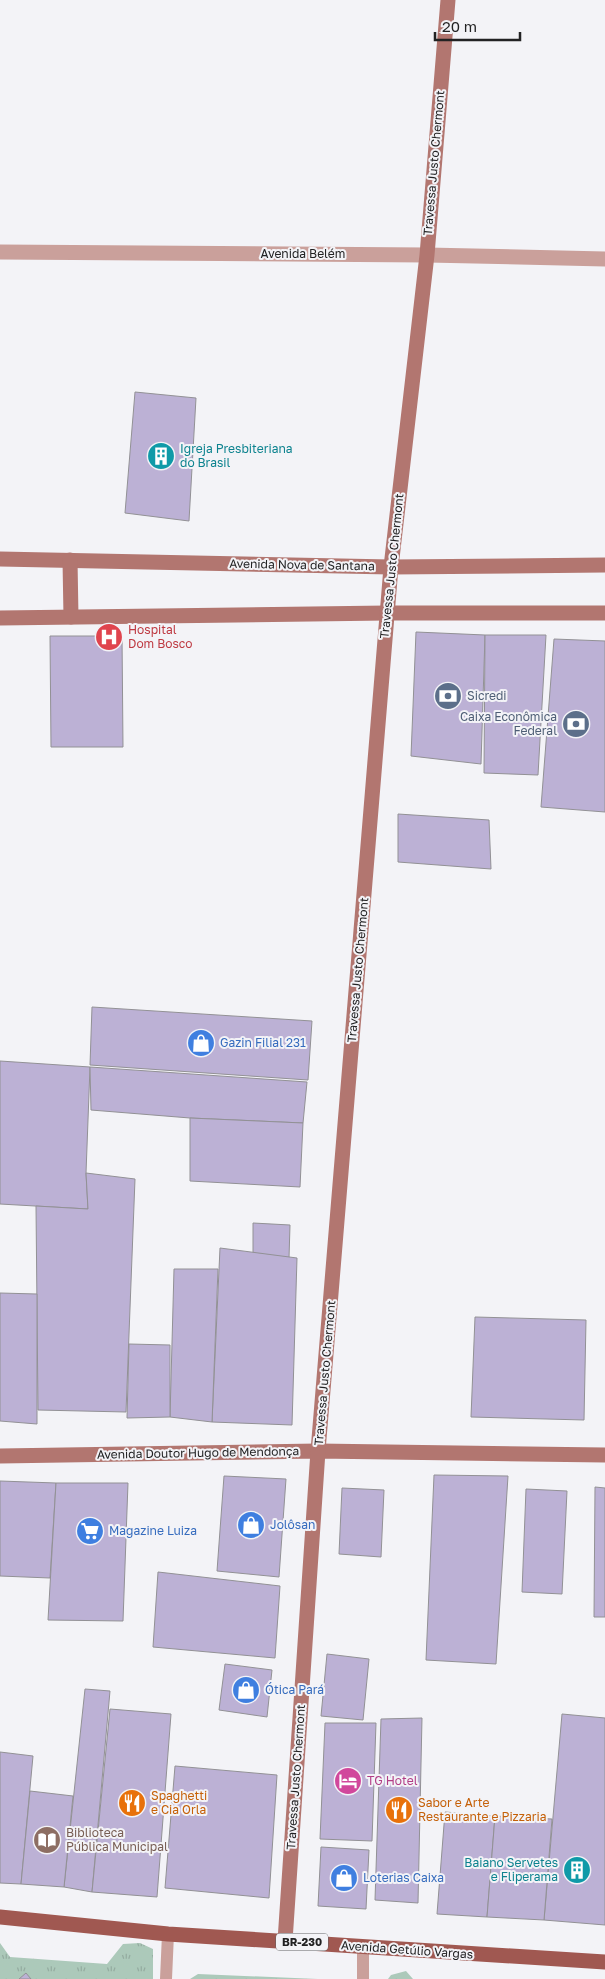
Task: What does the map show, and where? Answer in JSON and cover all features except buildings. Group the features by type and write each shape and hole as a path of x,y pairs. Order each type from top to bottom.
{"main road":[{"name":"Avenida Getúlio Vargas","path":"0,1918 168,1934 605,1962"}],"street":[{"name":"Travessa Justo Chermont","path":"285,1941 318,1451 387,613 427,254 448,0"},
{"name":"Avenida Belém","path":"0,252 427,254 605,259"},
{"name":"Avenida Nova de Santana","path":"0,559 391,567 605,565"},
{"path":"70,560 71,617"},
{"path":"0,618 387,613 605,613"},
{"name":"Avenida Doutor Hugo de Mendonça","path":"0,1456 318,1451 605,1454"}],"lane":[{"path":"166,1979 168,1934"},
{"path":"363,1947 363,1979"}],"green space":[{"path":"0,1943 10,1957 107,1964 123,1944 140,1943 153,1949 153,1979 0,1979"},
{"path":"406,1971 413,1979 388,1979 391,1975"},
{"path":"198,1974 318,1979 190,1979"}],"place":[{"name":"Igreja Presbiteriana do Brasil","path":"161,456"},
{"name":"Hospital Dom Bosco","path":"109,637"},
{"name":"Sicredi","path":"448,696"},
{"name":"Caixa Econômica Federal","path":"576,724"},
{"name":"Gazin Filial 231","path":"201,1043"},
{"name":"Jolôsan","path":"251,1525"},
{"name":"Magazine Luiza","path":"90,1531"},
{"name":"Ótica Pará","path":"246,1690"},
{"name":"TG Hotel","path":"348,1781"},
{"name":"Spaghetti e Cia Orla","path":"132,1803"},
{"name":"Sabor e Arte Restaurante e Pizzaria","path":"399,1810"},
{"name":"Biblioteca Pública Municipal","path":"47,1840"},
{"name":"Baiano Servetes e Fliperama","path":"577,1870"},
{"name":"Loterias Caixa","path":"344,1878"}]}
